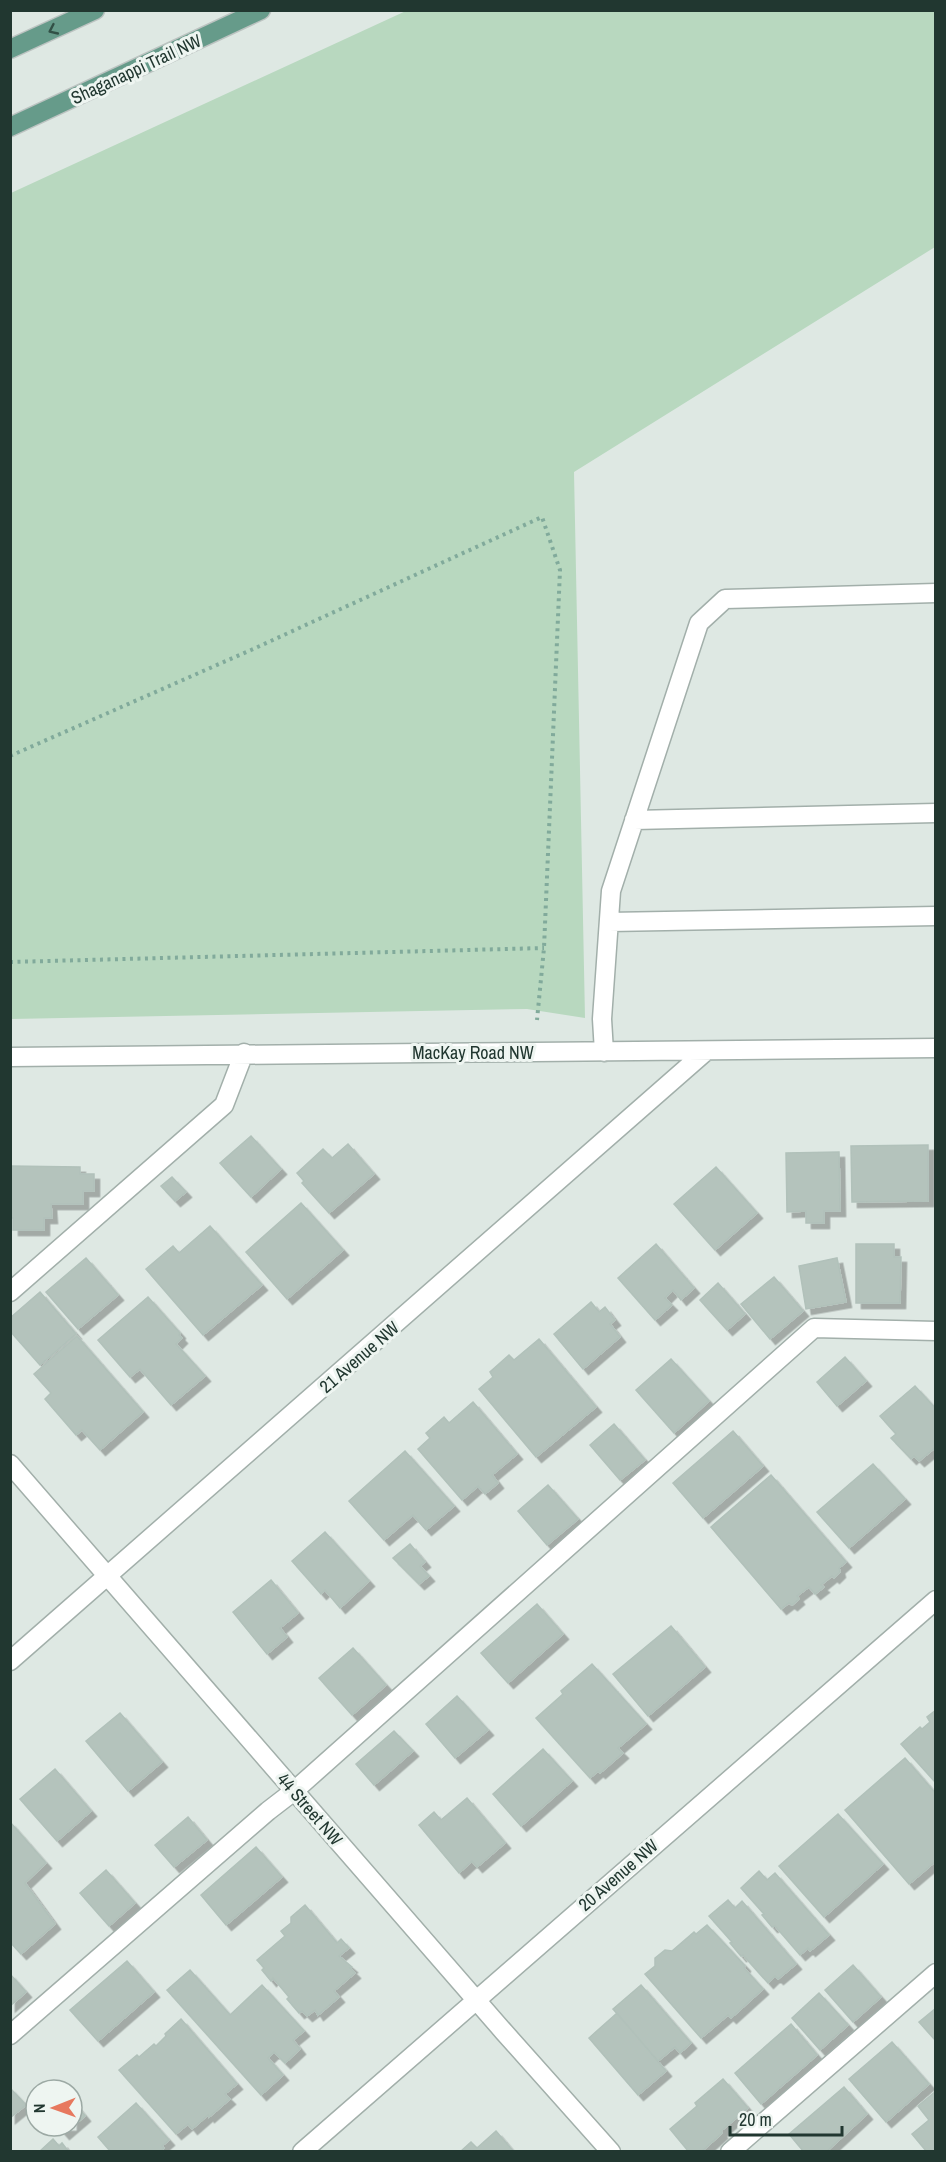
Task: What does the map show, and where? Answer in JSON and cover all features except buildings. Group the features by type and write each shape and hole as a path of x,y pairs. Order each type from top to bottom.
{"main road":[{"path":"10,49 95,10"},
{"name":"Shaganappi Trail NW","path":"10,127 261,10"}],"street":[{"path":"604,1052 602,1019 611,891 699,623 725,599 936,593"},
{"path":"634,820 936,813"},
{"path":"609,922 936,916"},
{"name":"MacKay Road NW","path":"10,1057 936,1048"},
{"name":"21 Avenue NW","path":"10,1661 705,1052"},
{"path":"10,1292 225,1106 244,1053"},
{"path":"10,2035 294,1791 814,1328 936,1331"},
{"name":"44 Street NW","path":"10,1464 611,2151"},
{"name":"20 Avenue NW","path":"302,2151 936,1600"},
{"path":"730,2151 936,1973"}],"path":[{"path":"10,756 542,517 560,570 544,948 537,1020"},
{"path":"10,962 544,948"}],"green space":[{"path":"408,10 935,11 935,247 574,472 585,1018 527,1009 11,1019 11,193"}]}
